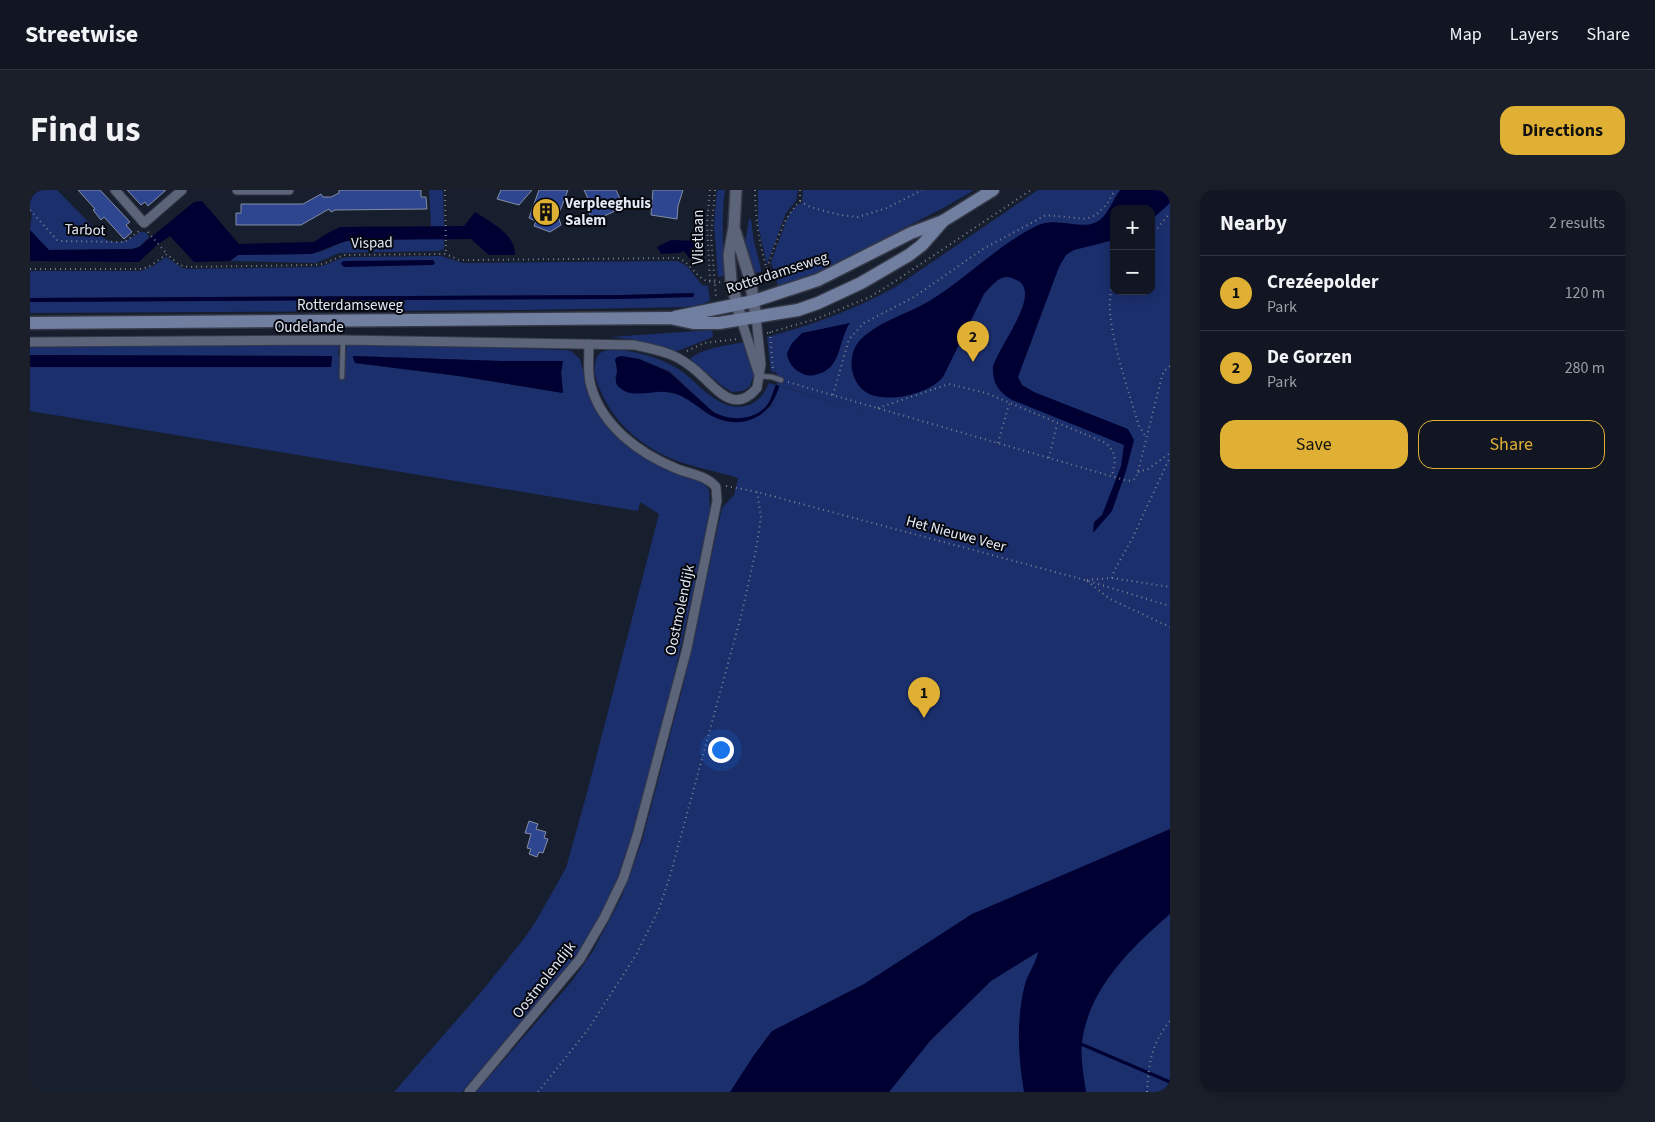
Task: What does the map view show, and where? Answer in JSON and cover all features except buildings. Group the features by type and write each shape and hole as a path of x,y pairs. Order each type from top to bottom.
{"main road":[{"name":"Rotterdamseweg","path":"30,323 670,318 754,301 818,280 911,233 943,221 993,190"},
{"name":"Rotterdamseweg","path":"670,318 694,323 712,323 798,310 818,303 861,283 908,255 922,245 943,221"}],"street":[{"path":"115,190 144,223 182,190"},
{"path":"237,190 289,190"},
{"name":"Vlietlaan","path":"736,190 734,227 729,255 730,270 741,319"},
{"name":"Vlietlaan","path":"734,227 750,279 756,317"},
{"path":"589,344 634,345 679,358 702,376 725,398 741,399 753,393 757,388 760,376 760,345 756,317"},
{"path":"741,319 760,376"},
{"name":"Oudelande","path":"30,342 343,340 589,344"},
{"name":"Oostmolendijk","path":"469,1092 580,959 604,918 623,879 637,836 686,648 717,501 716,487 707,478 656,460 626,438 612,423 599,405 591,387 588,369 589,344"}],"lane":[{"path":"342,376 343,340"},
{"path":"760,376 781,380"}],"path":[{"path":"445,190 446,254"},
{"path":"710,190 707,223 710,283"},
{"name":"Vlietlaan","path":"710,283 714,283 711,236 715,190"},
{"path":"756,190 755,212 758,234 769,276"},
{"path":"767,270 785,220 800,201 800,190"},
{"path":"800,201 810,208 858,217 887,208 922,190"},
{"path":"833,395 849,339 864,323 914,297 983,249 1046,215 1086,218 1096,215 1107,204 1114,190"},
{"name":"Tarbot","path":"30,210 58,241 125,242 140,230 144,223"},
{"path":"1155,231 1170,213"},
{"name":"Vispad","path":"148,232 179,265 188,267 313,265 323,264 344,255 446,254 459,260 679,258 688,263 698,277 710,283"},
{"path":"30,270 142,268 150,266 167,254"},
{"path":"1110,290 1109,307 1115,343 1139,426 1146,437"},
{"path":"772,377 774,366 770,332 785,328"},
{"path":"679,358 687,351 704,343 721,341"},
{"path":"781,380 1128,481 1134,479 1138,472 1164,371 1169,367"},
{"path":"878,408 949,384 986,394 1106,443 1114,451 1116,458 1113,476"},
{"path":"998,443 1009,404"},
{"path":"1049,458 1057,424"},
{"path":"1138,472 1148,469 1170,453"},
{"path":"1112,578 1170,457"},
{"name":"Het Nieuwe Veer","path":"736,487 1085,580 1170,606"},
{"path":"538,1092 592,1022 636,955 659,908 670,876 745,597 759,530 760,517 757,492"},
{"path":"1085,580 1112,578 1170,587"},
{"path":"1085,580 1110,599 1170,627"},
{"path":"1147,1092 1153,1047 1170,1021"}],"shaded area":[{"path":"30,190 57,190 109,241 123,241 140,232 145,232 149,237 139,247 132,249 48,250 30,230 32,214 30,211"},
{"path":"429,190 443,190 444,227 431,227"},
{"path":"717,190 725,190 723,244 725,276 718,277 714,225"},
{"path":"758,190 798,190 796,201 786,213 767,264 758,225"},
{"path":"803,190 974,190 946,207 839,263 794,282 778,286 771,262 788,216 797,205 802,203"},
{"path":"1038,190 1170,190 1170,1092 476,1092 572,981 593,951 622,896 642,841 683,686 722,508 734,495 738,478 671,458 648,446 628,431 612,411 599,387 595,369 596,360 602,352 613,350 654,357 684,373 718,401 738,407 749,405 759,399 769,383 776,385 768,404 763,410 749,417 726,417 712,411 669,371 639,359 615,359 617,371 615,378 640,393 660,391 682,395 710,415 730,422 744,421 760,415 771,406 779,386 890,419 777,385 777,373 771,371 767,337 834,316 897,286"},
{"path":"1120,190 1170,190 1170,203 1155,216 1155,205 1111,205"},
{"path":"202,201 239,244 314,242 340,227 464,226 475,212 495,224 507,235 514,248 515,255 489,255 471,239 354,240 343,242 311,254 238,255 230,261 194,262 170,236 139,262 30,261 30,230 49,250 132,249 139,247 194,202"},
{"path":"1110,206 1110,241 1074,250 1066,255 1059,267 1018,377 1022,385 1034,392 1128,429 1134,440 1126,471 1112,511 1093,533 1094,522 1102,515 1121,466 1124,445 1012,400 1003,394 997,386 993,366 1023,305 1024,288 1020,282 1007,277 1003,278 998,280 984,294 943,377 928,388 898,397 887,398 869,394 857,383 852,368 852,360 856,345 869,332 887,321 925,304 1022,234 1045,223 1090,224 1097,222"},
{"path":"749,219 751,219 761,272 753,273 745,243"},
{"path":"444,238 444,249 439,251 339,253 316,263 230,261 238,255 311,254 346,241"},
{"path":"671,240 698,241 700,255 689,258 684,251 661,254 657,247"},
{"path":"441,256 463,263 677,261 687,266 702,285 708,286 710,301 697,306 683,307 526,310 30,313 30,302 693,297 693,293 30,298 30,271 141,271 153,266 166,257 182,268 189,269 315,267 324,266 349,257"},
{"path":"433,260 435,263 433,265 344,267 341,264 343,261"},
{"path":"693,293 693,297 623,299 30,302 30,298"},
{"path":"850,323 836,360 826,371 816,375 805,375 792,366 787,353 792,343 802,333"},
{"path":"712,330 713,337 675,352 643,342 610,337"},
{"path":"744,342 754,375 750,386 743,391 732,392 690,359 708,349"},
{"path":"339,344 338,356 346,356 347,344 571,351 580,359 587,387 630,447 663,468 703,482 709,490 710,509 672,685 635,827 613,891 605,909 572,963 462,1092 394,1092 482,991 526,936 566,868 659,514 640,502 638,511 30,411 30,367 331,367 332,356 30,355 30,346","holes":["354,356 563,361 561,373 563,393 459,376 356,363 353,358"]},
{"path":"30,355 332,356 331,367 30,367"},
{"path":"353,356 563,361 561,373 563,393 459,376 355,363"},
{"path":"617,357 639,359 669,372 712,411 726,417 742,418 757,414 768,404 776,385 779,387 769,407 761,414 744,422 733,422 712,416 688,400 673,393 638,394 620,388 616,382 617,370 615,360"},
{"path":"1170,829 1170,914 1114,970 1093,1004 1086,1022 1082,1042 1082,1061 1086,1092 1024,1092 1019,1052 1020,1011 1025,984 1038,952 991,981 930,1041 889,1092 730,1092 772,1031 864,984 972,914"}],"waterway":[{"path":"1081,1044 1170,1082"}],"place":[{"name":"Verpleeghuis Salem","path":"546,212"},
{"name":"De Gorzen","path":"973,362"},
{"name":"Crezéepolder","path":"924,718"}]}
